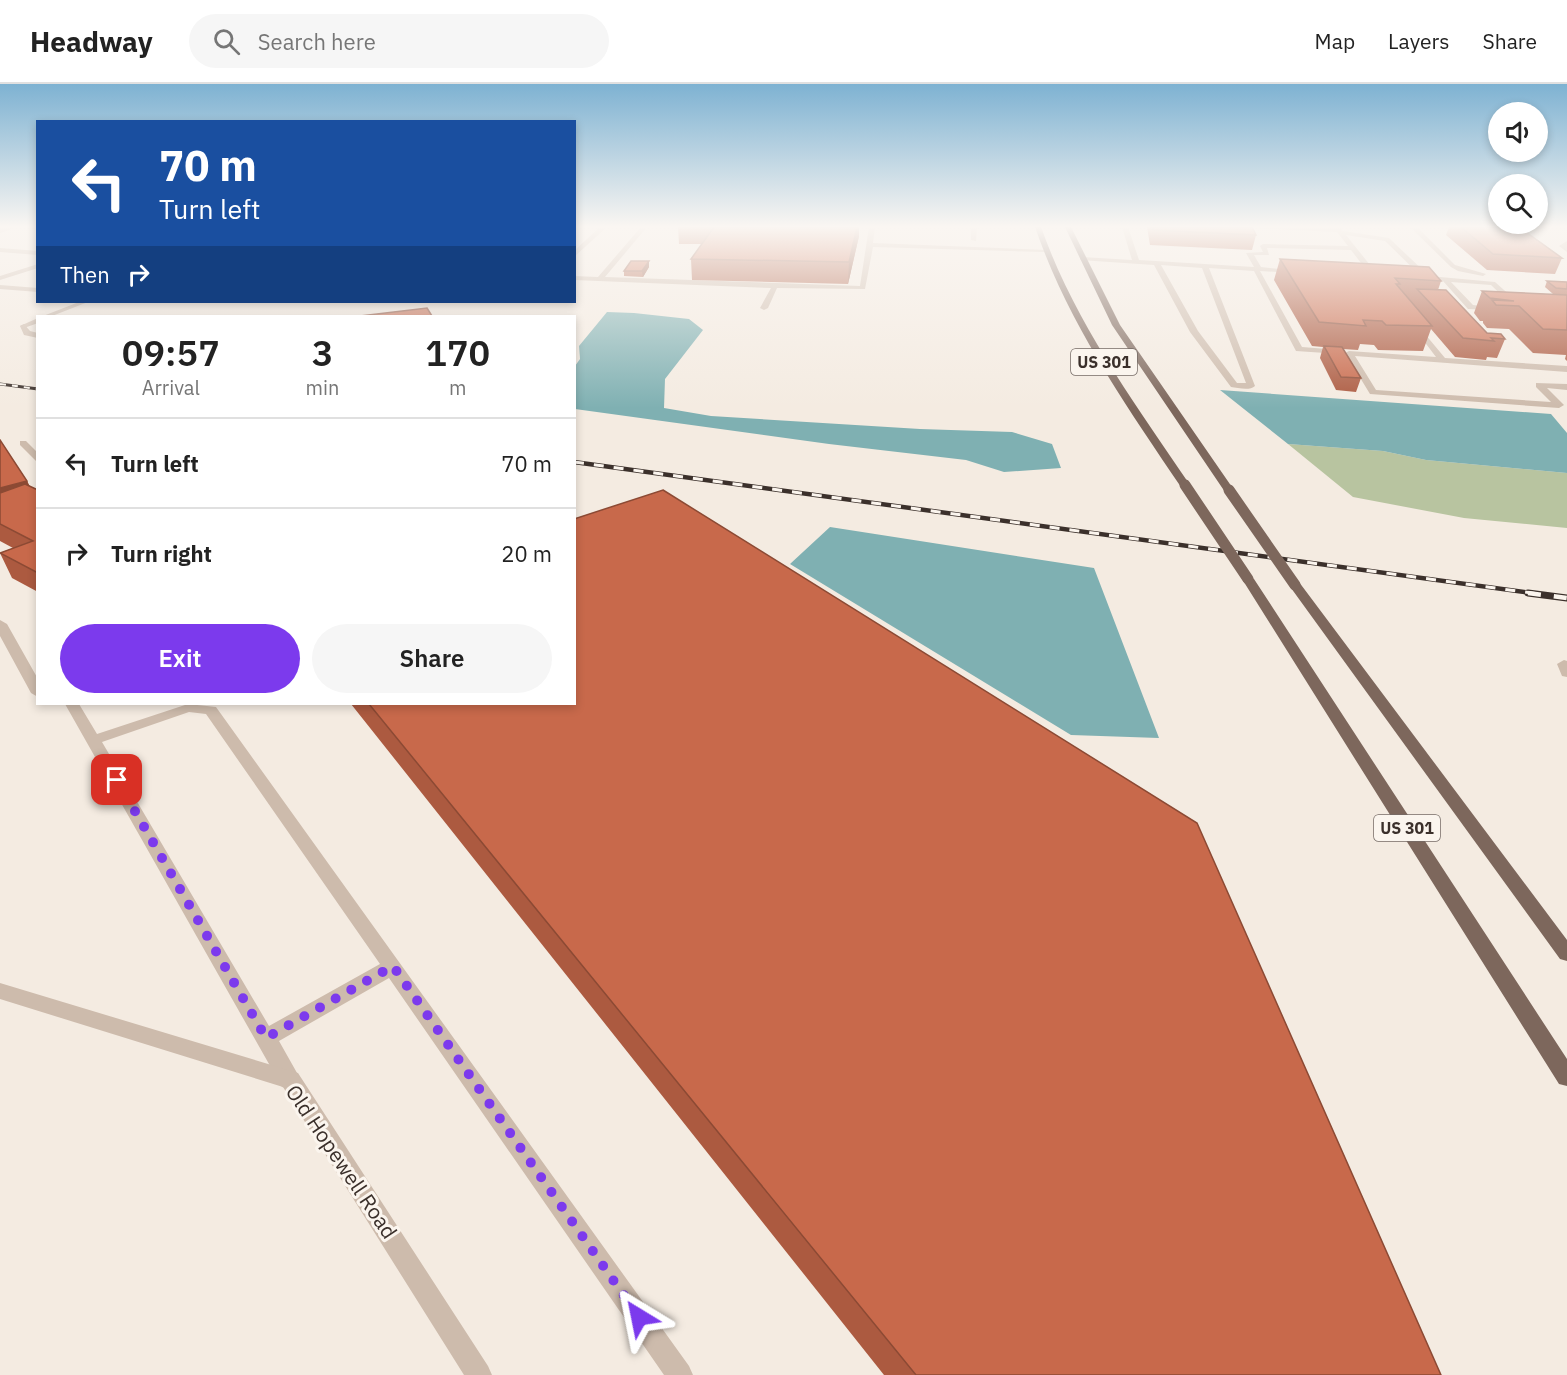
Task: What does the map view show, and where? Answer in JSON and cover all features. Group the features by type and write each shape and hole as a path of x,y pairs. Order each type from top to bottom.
{"main road":[{"name":"US 301","path":"1060,287 1074,314 1248,579 1567,1077"},
{"name":"US 301","path":"1096,287 1111,318 1141,365 1295,585 1567,954"}],"street":[{"path":"12,287 36,290"},
{"path":"764,308 774,287"},
{"path":"830,287 863,287"},
{"path":"1169,287 1194,332 1234,385 1251,386 1213,287"},
{"path":"1267,287 1299,349 1567,369"},
{"path":"1452,287 1471,307 1502,309"},
{"path":"1498,287 1522,310 1512,309"},
{"path":"50,315 81,303"},
{"path":"1406,313 1443,360"},
{"path":"36,322 24,326 27,333 36,335"},
{"path":"1349,352 1373,392 1559,405 1522,366"},
{"path":"1539,385 1567,387"},
{"path":"23,443 36,458"},
{"path":"2,633 36,690"},
{"path":"73,705 290,1080"},
{"path":"94,740 188,708 211,710 680,1375"},
{"path":"266,1038 393,966"},
{"name":"Old Hopewell Road","path":"0,991 290,1080 479,1375"}],"green space":[{"path":"1288,444 1383,451 1426,460 1567,473 1567,528 1464,518 1353,497"}],"water":[{"path":"607,312 689,319 703,330 665,379 664,408 711,416 920,429 1012,432 1052,444 1061,468 1004,472 966,460 829,444 576,409 576,365 580,359 579,346"},
{"path":"1220,390 1551,414 1567,433 1567,473 1426,460 1383,451 1288,444"},
{"path":"830,527 1094,568 1159,738 1071,735 790,564"}],"building":[{"path":"1297,287 1399,287 1432,326 1386,325 1382,321 1363,320 1366,326 1319,322"},
{"path":"1417,289 1446,290 1487,333 1501,334 1505,339 1491,338 1494,341 1463,338"},
{"path":"1482,291 1567,295 1567,330 1543,329 1519,306 1496,305 1492,300 1514,301 1490,298"},
{"path":"427,308 431,315 368,315"},
{"path":"1324,346 1342,347 1361,378 1341,377"},
{"path":"0,440 27,481 0,488"},
{"path":"25,484 36,489 36,572 0,553 33,541 0,524 0,493"},
{"path":"663,490 1197,823 1441,1375 916,1375 370,705 576,705 576,518"}],"railway":[{"path":"0,384 36,389"},
{"path":"576,462 1539,594"},
{"path":"1528,593 1567,598"}],"route":[{"path":"117,780 266,1038 393,966 639,1317"}]}
